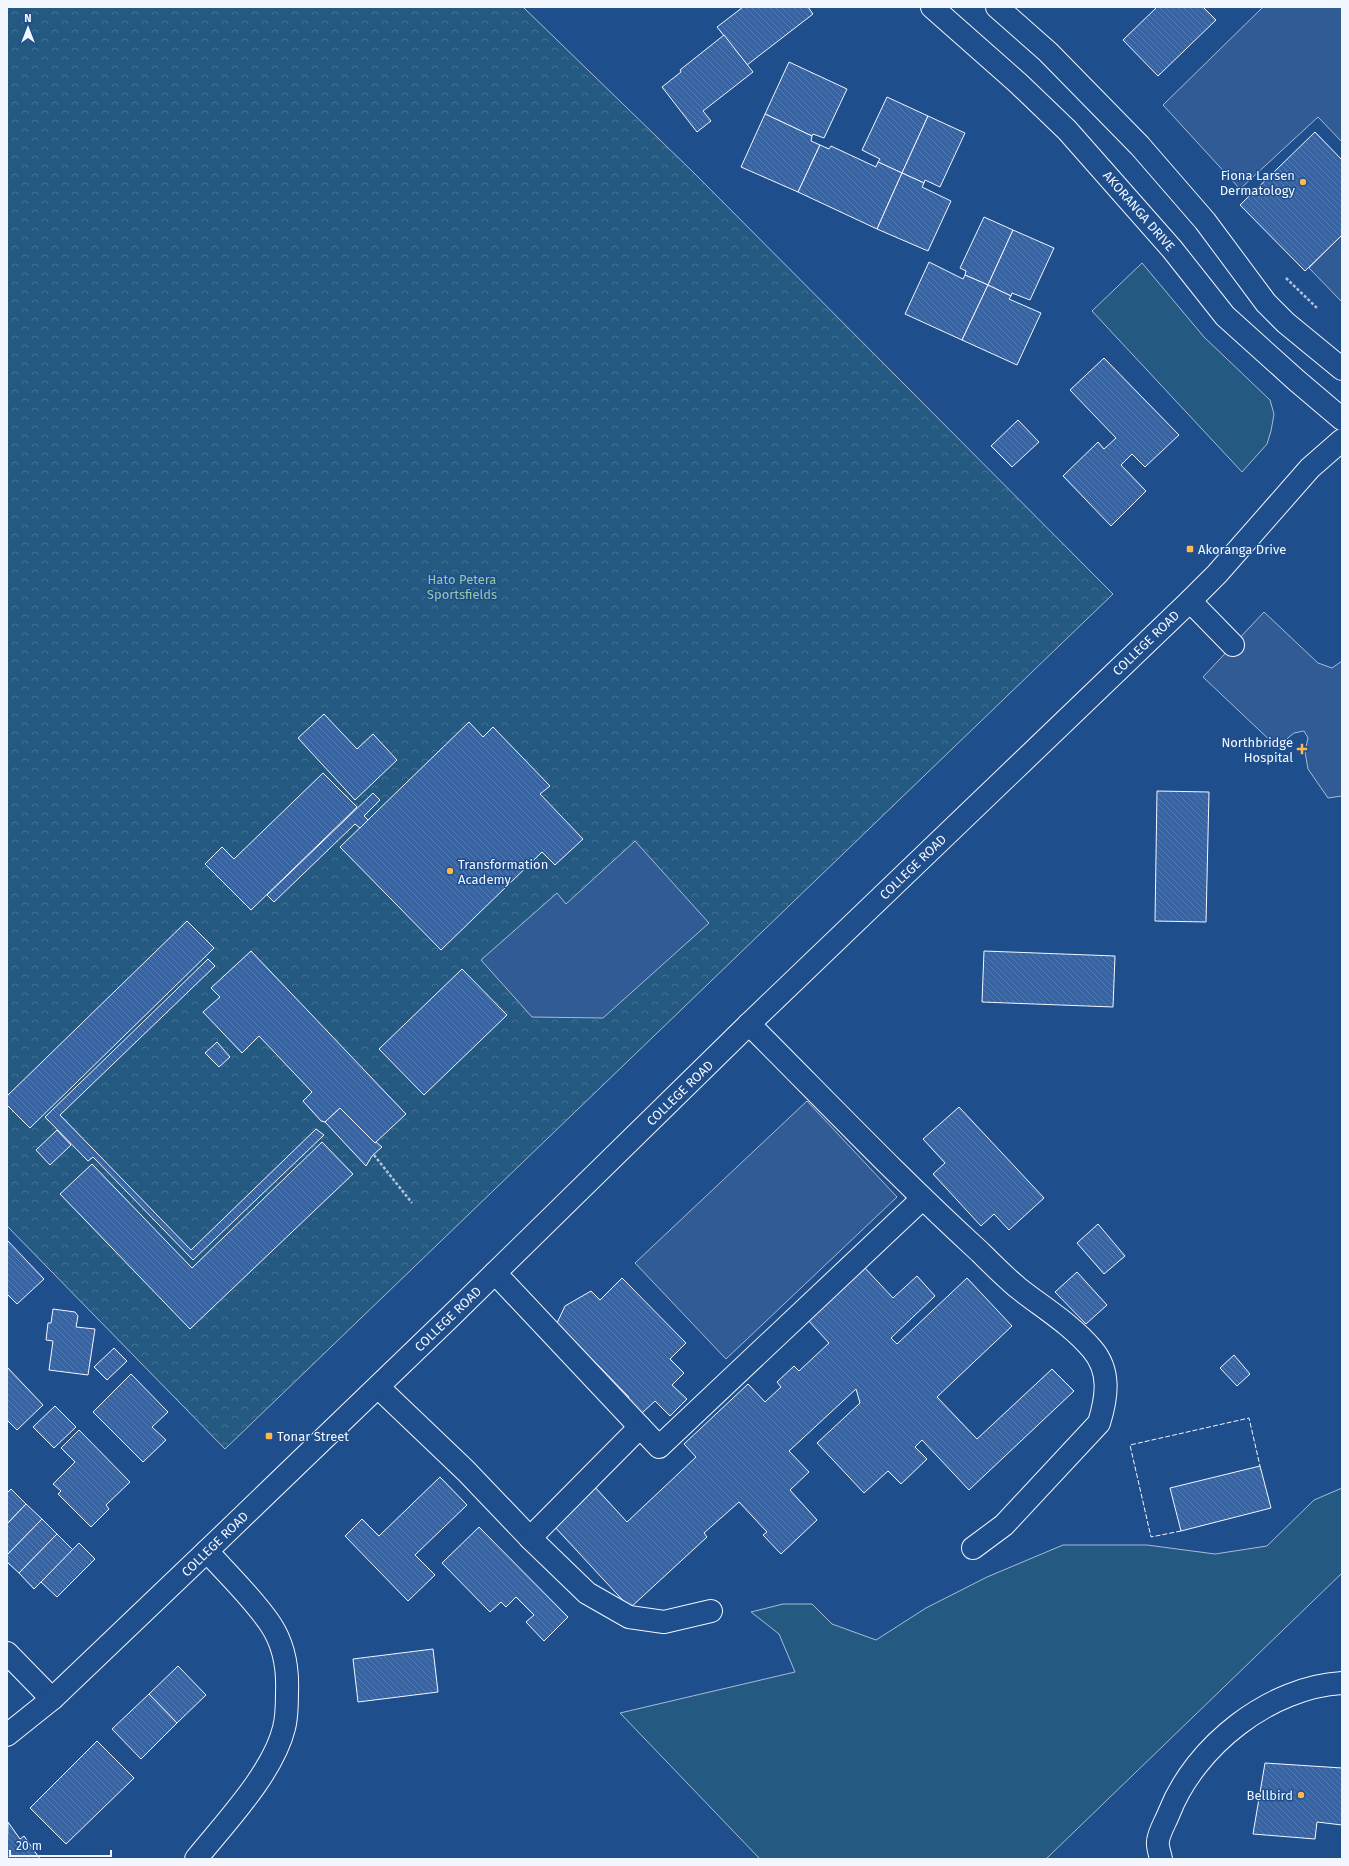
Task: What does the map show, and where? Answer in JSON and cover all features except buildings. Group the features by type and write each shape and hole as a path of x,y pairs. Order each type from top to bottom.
{"main road":[{"name":"AKORANGA DRIVE","path":"932,7 1018,83 1067,130 1172,249 1225,316 1342,419"},
{"path":"996,7 1048,52 1140,146 1205,221 1266,303 1286,323 1342,369"},
{"name":"COLLEGE ROAD","path":"7,1735 52,1699 207,1551 378,1387 749,1024 1190,601 1217,574 1310,468 1342,440"},
{"path":"1190,601 1233,645"},
{"path":"749,1024 922,1199 1017,1287 1059,1318 1092,1349 1103,1368 1107,1386 1099,1423 1004,1525 973,1548"},
{"path":"495,1273 659,1447 922,1199"},
{"path":"378,1387 466,1471 530,1538 587,1593 629,1617 664,1622 711,1611"},
{"path":"530,1538 640,1427"},
{"path":"196,1859 262,1775 276,1752 284,1728 288,1680 284,1653 271,1626 207,1551"},
{"path":"7,1653 52,1699"},
{"path":"1161,1859 1158,1842 1172,1804 1187,1778 1205,1754 1233,1728 1261,1709 1290,1696 1320,1686 1342,1683"}],"path":[{"path":"374,1155 412,1203"}],"green space":[{"name":"Hato Petera Sportsfields","path":"7,7 523,7 693,172 1113,594 225,1449 7,1226"},
{"path":"1142,263 1204,337 1270,400 1274,414 1267,444 1242,472 1092,311"},
{"path":"1342,1488 1342,1573 1046,1859 760,1859 620,1713 795,1672 779,1634 751,1612 783,1604 812,1604 832,1624 876,1640 926,1608 987,1577 1063,1545 1147,1545 1215,1554 1267,1546 1314,1500"}],"shaded area":[{"path":"1263,7 1342,7 1342,142 1318,117 1240,189 1163,105"},
{"path":"1342,235 1342,302 1309,268"},
{"path":"1264,612 1318,663 1332,668 1342,661 1342,796 1328,798 1308,769 1305,752 1308,738 1304,731 1294,733 1277,747 1203,677"},
{"path":"635,841 709,923 603,1018 532,1017 481,960 557,893 566,904"},
{"path":"807,1101 897,1197 726,1359 635,1263"}],"fence":[{"path":"1181,1531 1151,1537 1130,1445 1249,1418 1260,1466"}],"place":[{"name":"Fiona Larsen Dermatology","path":"1303,182"},
{"name":"Akoranga Drive","path":"1190,549"},
{"name":"Northbridge Hospital","path":"1302,749"},
{"name":"Transformation Academy","path":"450,871"},
{"name":"Tonar Street","path":"269,1436"},
{"name":"Bellbird","path":"1301,1795"}]}
